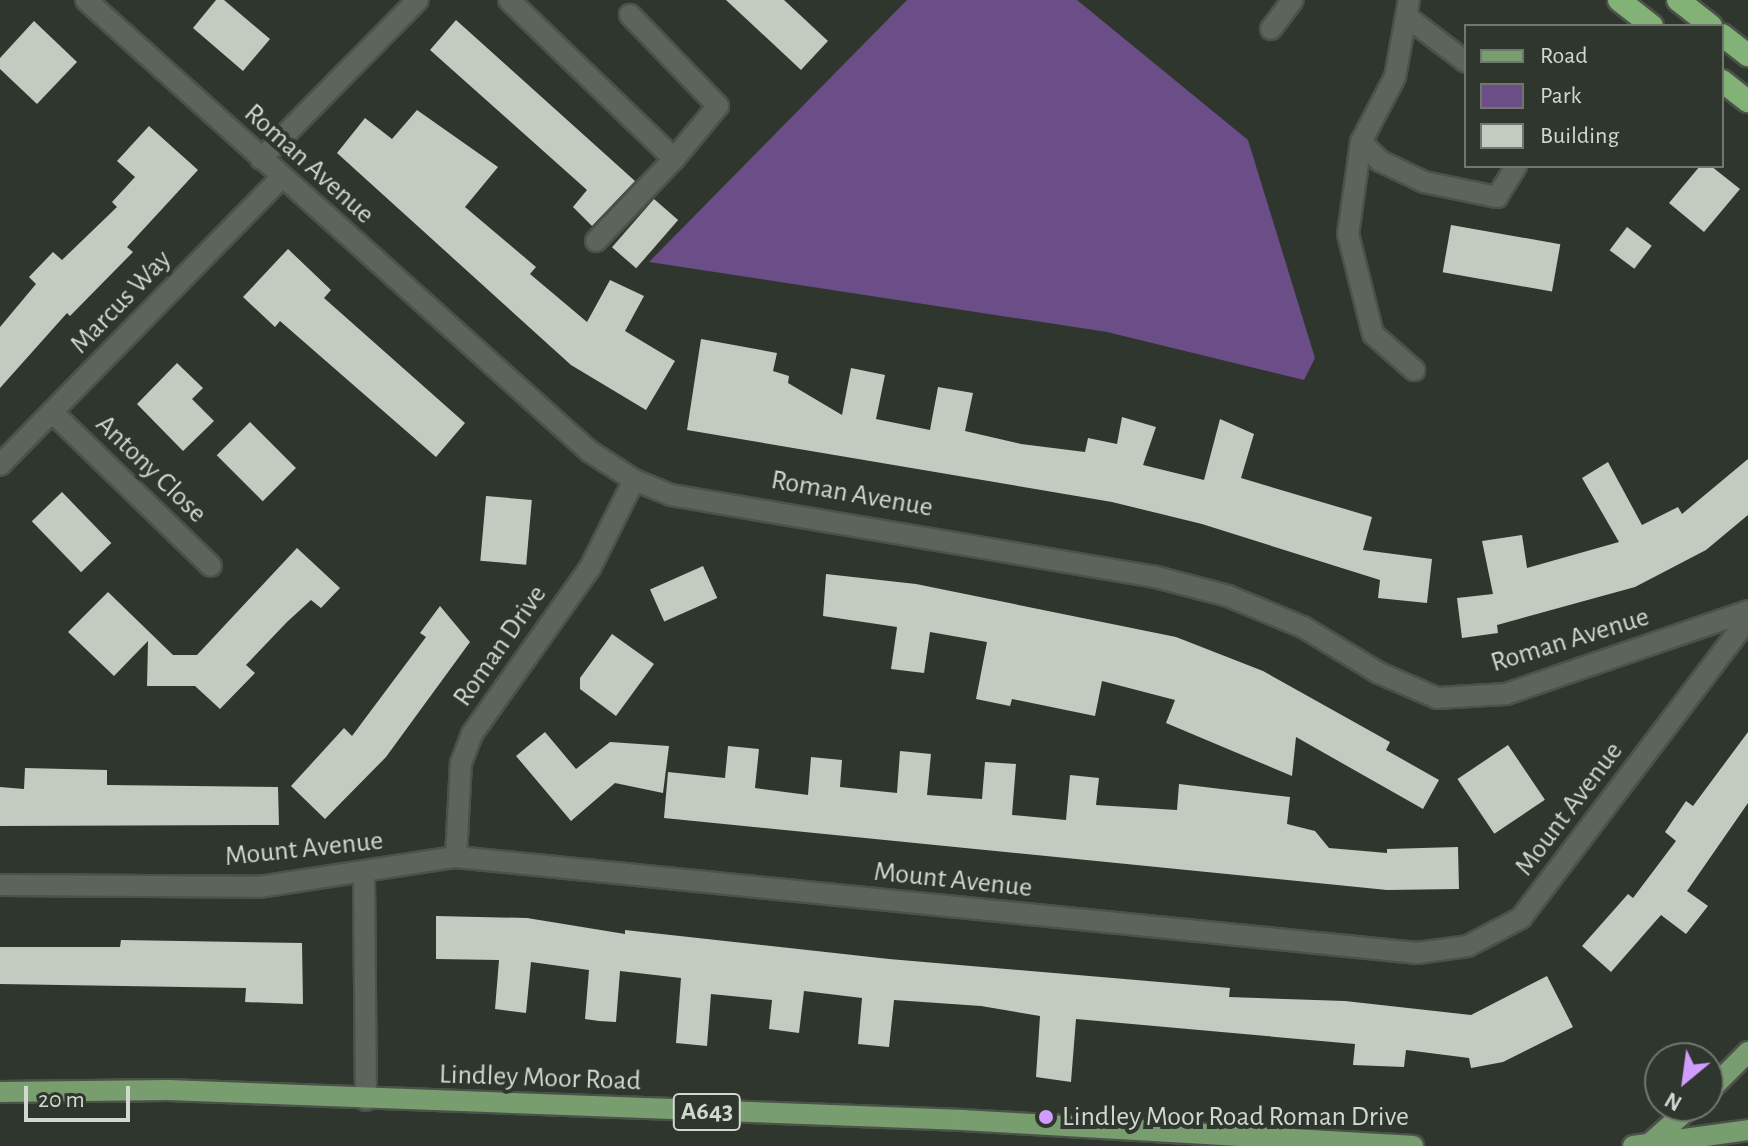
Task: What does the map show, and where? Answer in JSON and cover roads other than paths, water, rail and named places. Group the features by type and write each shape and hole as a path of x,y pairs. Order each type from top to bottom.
{"highway":[{"path":"1619,0 1649,24"},
{"path":"1678,0 1708,24"},
{"path":"1724,37 1748,55"},
{"path":"1724,83 1748,101"}],"main road":[{"path":"1724,1076 1748,1052"},
{"name":"Lindley Moor Road","path":"0,1092 168,1090 366,1100 963,1120 1413,1146"},
{"path":"1641,1145 1671,1122"},
{"path":"1641,1145 1748,1130"}],"street":[{"name":"Roman Avenue","path":"86,0 589,451 634,480 671,495 1152,576 1213,592 1303,627 1379,673 1437,698 1506,694 1748,611"},
{"path":"261,159 418,0"},
{"path":"509,0 674,159"},
{"path":"1271,29 1293,0"},
{"path":"1408,8 1464,60"},
{"path":"1408,8 1395,77 1361,142 1348,234 1373,334 1414,370"},
{"path":"596,241 674,159 718,106 630,15"},
{"path":"1361,142 1380,161 1424,182 1497,197 1515,168"},
{"name":"Marcus Way","path":"0,465 281,178"},
{"name":"Antony Close","path":"52,412 211,566"},
{"name":"Roman Drive","path":"456,857 461,763 472,734 590,568 634,480"},
{"name":"Mount Avenue","path":"0,885 259,887 456,857 1417,953 1468,946 1521,918 1748,619"},
{"path":"364,873 366,1100"}],"place":[{"name":"Lindley Moor Road Roman Drive","path":"1046,1117"}]}
